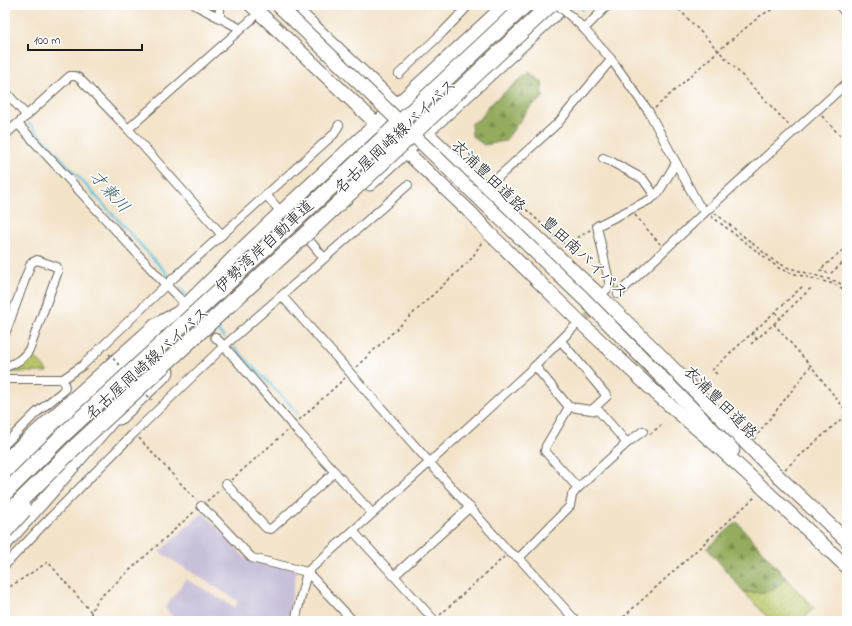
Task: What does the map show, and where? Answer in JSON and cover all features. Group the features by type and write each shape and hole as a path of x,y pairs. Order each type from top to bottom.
{"highway":[{"name":"伊勢湾岸自動車道","path":"5,493 63,435 525,5"},
{"name":"伊勢湾岸自動車道","path":"5,516 76,446 321,220 550,5"},
{"path":"5,462 99,382 156,326 176,315"},
{"path":"5,531 34,500 121,414 210,336"}],"main road":[{"name":"衣浦豊田道路","path":"278,5 671,384 788,493 803,506 825,521"},
{"name":"衣浦豊田道路","path":"284,5 587,296 764,481 792,514"},
{"name":"豊田南バイパス","path":"291,5 426,133 490,185 657,352 778,476 847,541"},
{"name":"名古屋岡崎線バイパス","path":"176,315 281,212 505,5"},
{"name":"名古屋岡崎線バイパス","path":"210,336 309,240 564,5"},
{"path":"252,9 472,214 489,233 586,328 659,396 764,488 847,567"},
{"name":"名古屋岡崎線バイパス","path":"5,480 99,382"},
{"path":"5,471 40,434 99,382"},
{"name":"名古屋岡崎線バイパス","path":"5,524 121,414"},
{"path":"5,544 121,414"}],"street":[{"path":"195,5 241,29"},
{"path":"220,5 220,18"},
{"path":"399,74 444,32 469,5"},
{"path":"558,5 584,29 611,60 649,112 698,204 707,210"},
{"path":"584,29 608,5"},
{"path":"838,5 847,15"},
{"path":"128,129 241,29 252,9"},
{"path":"490,185 558,123 611,60"},
{"path":"5,135 28,116 70,76 75,76 79,78 128,129 222,235"},
{"path":"618,294 707,210 847,83"},
{"path":"5,91 28,116"},
{"path":"18,124 181,300"},
{"path":"5,380 63,379 82,366 166,285 267,196 334,134 339,125"},
{"path":"603,158 643,179 655,196"},
{"path":"600,296 610,286 597,226 652,199 658,193 676,163"},
{"path":"5,565 134,432 224,346 408,185"},
{"path":"267,196 281,212"},
{"path":"309,240 324,258"},
{"path":"5,334 31,263 36,260 57,267 58,271 30,348 25,357 5,367"},
{"path":"282,296 509,552 518,558 576,621"},
{"path":"295,621 307,572 535,366 573,328"},
{"path":"210,336 224,346 293,426 372,513"},
{"path":"561,341 607,396 592,410"},
{"path":"535,366 569,407 599,411 627,443"},
{"path":"5,444 36,413 62,392 65,388 63,379"},
{"path":"569,407 546,446 545,451 578,488"},
{"path":"518,558 570,506 572,495 578,488 627,443 643,431"},
{"path":"226,484 266,528 271,529 335,472"},
{"path":"201,506 252,558 307,572 353,621"},
{"path":"394,576 470,507"},
{"path":"352,531 434,621"}],"path":[{"path":"675,5 795,131"},
{"path":"649,112 760,16 780,5"},
{"path":"817,110 847,143"},
{"path":"490,185 562,243 569,243 597,226"},
{"path":"630,210 665,250"},
{"path":"707,210 773,260 786,267 836,281 847,287"},
{"path":"707,210 780,269 834,284 847,291"},
{"path":"847,246 820,270 830,274 847,259"},
{"path":"717,374 712,370 804,285"},
{"path":"752,344 812,287"},
{"path":"775,311 780,318"},
{"path":"774,324 811,366 847,413 778,476"},
{"path":"751,334 757,339"},
{"path":"749,446 811,366"},
{"path":"91,612 98,600 201,506 134,432"},
{"path":"619,621 764,488"},
{"path":"434,621 509,552"},
{"path":"5,590 48,562 91,612 92,621"}],"shaded area":[{"path":"203,512 247,560 297,569 287,621 176,621 165,608 186,579 235,607 238,601 159,552"}],"green space":[{"path":"529,72 542,82 543,98 530,107 505,141 484,145 472,136 471,124 482,117 487,107"},
{"path":"34,356 48,372 9,371 22,365"},
{"path":"737,522 786,578 771,590 763,592 744,592 707,548"},
{"path":"786,578 814,608 802,621 771,621 744,592 763,592 771,590"}],"waterway":[{"path":"578,5 583,10"},
{"name":"才兼川","path":"29,123 170,277"},
{"name":"才兼川","path":"180,288 188,297"},
{"name":"才兼川","path":"219,331 224,337"},
{"name":"才兼川","path":"235,348 298,413"}],"tunnel":[{"path":"577,325 618,294"},
{"path":"193,312 215,337"}]}
